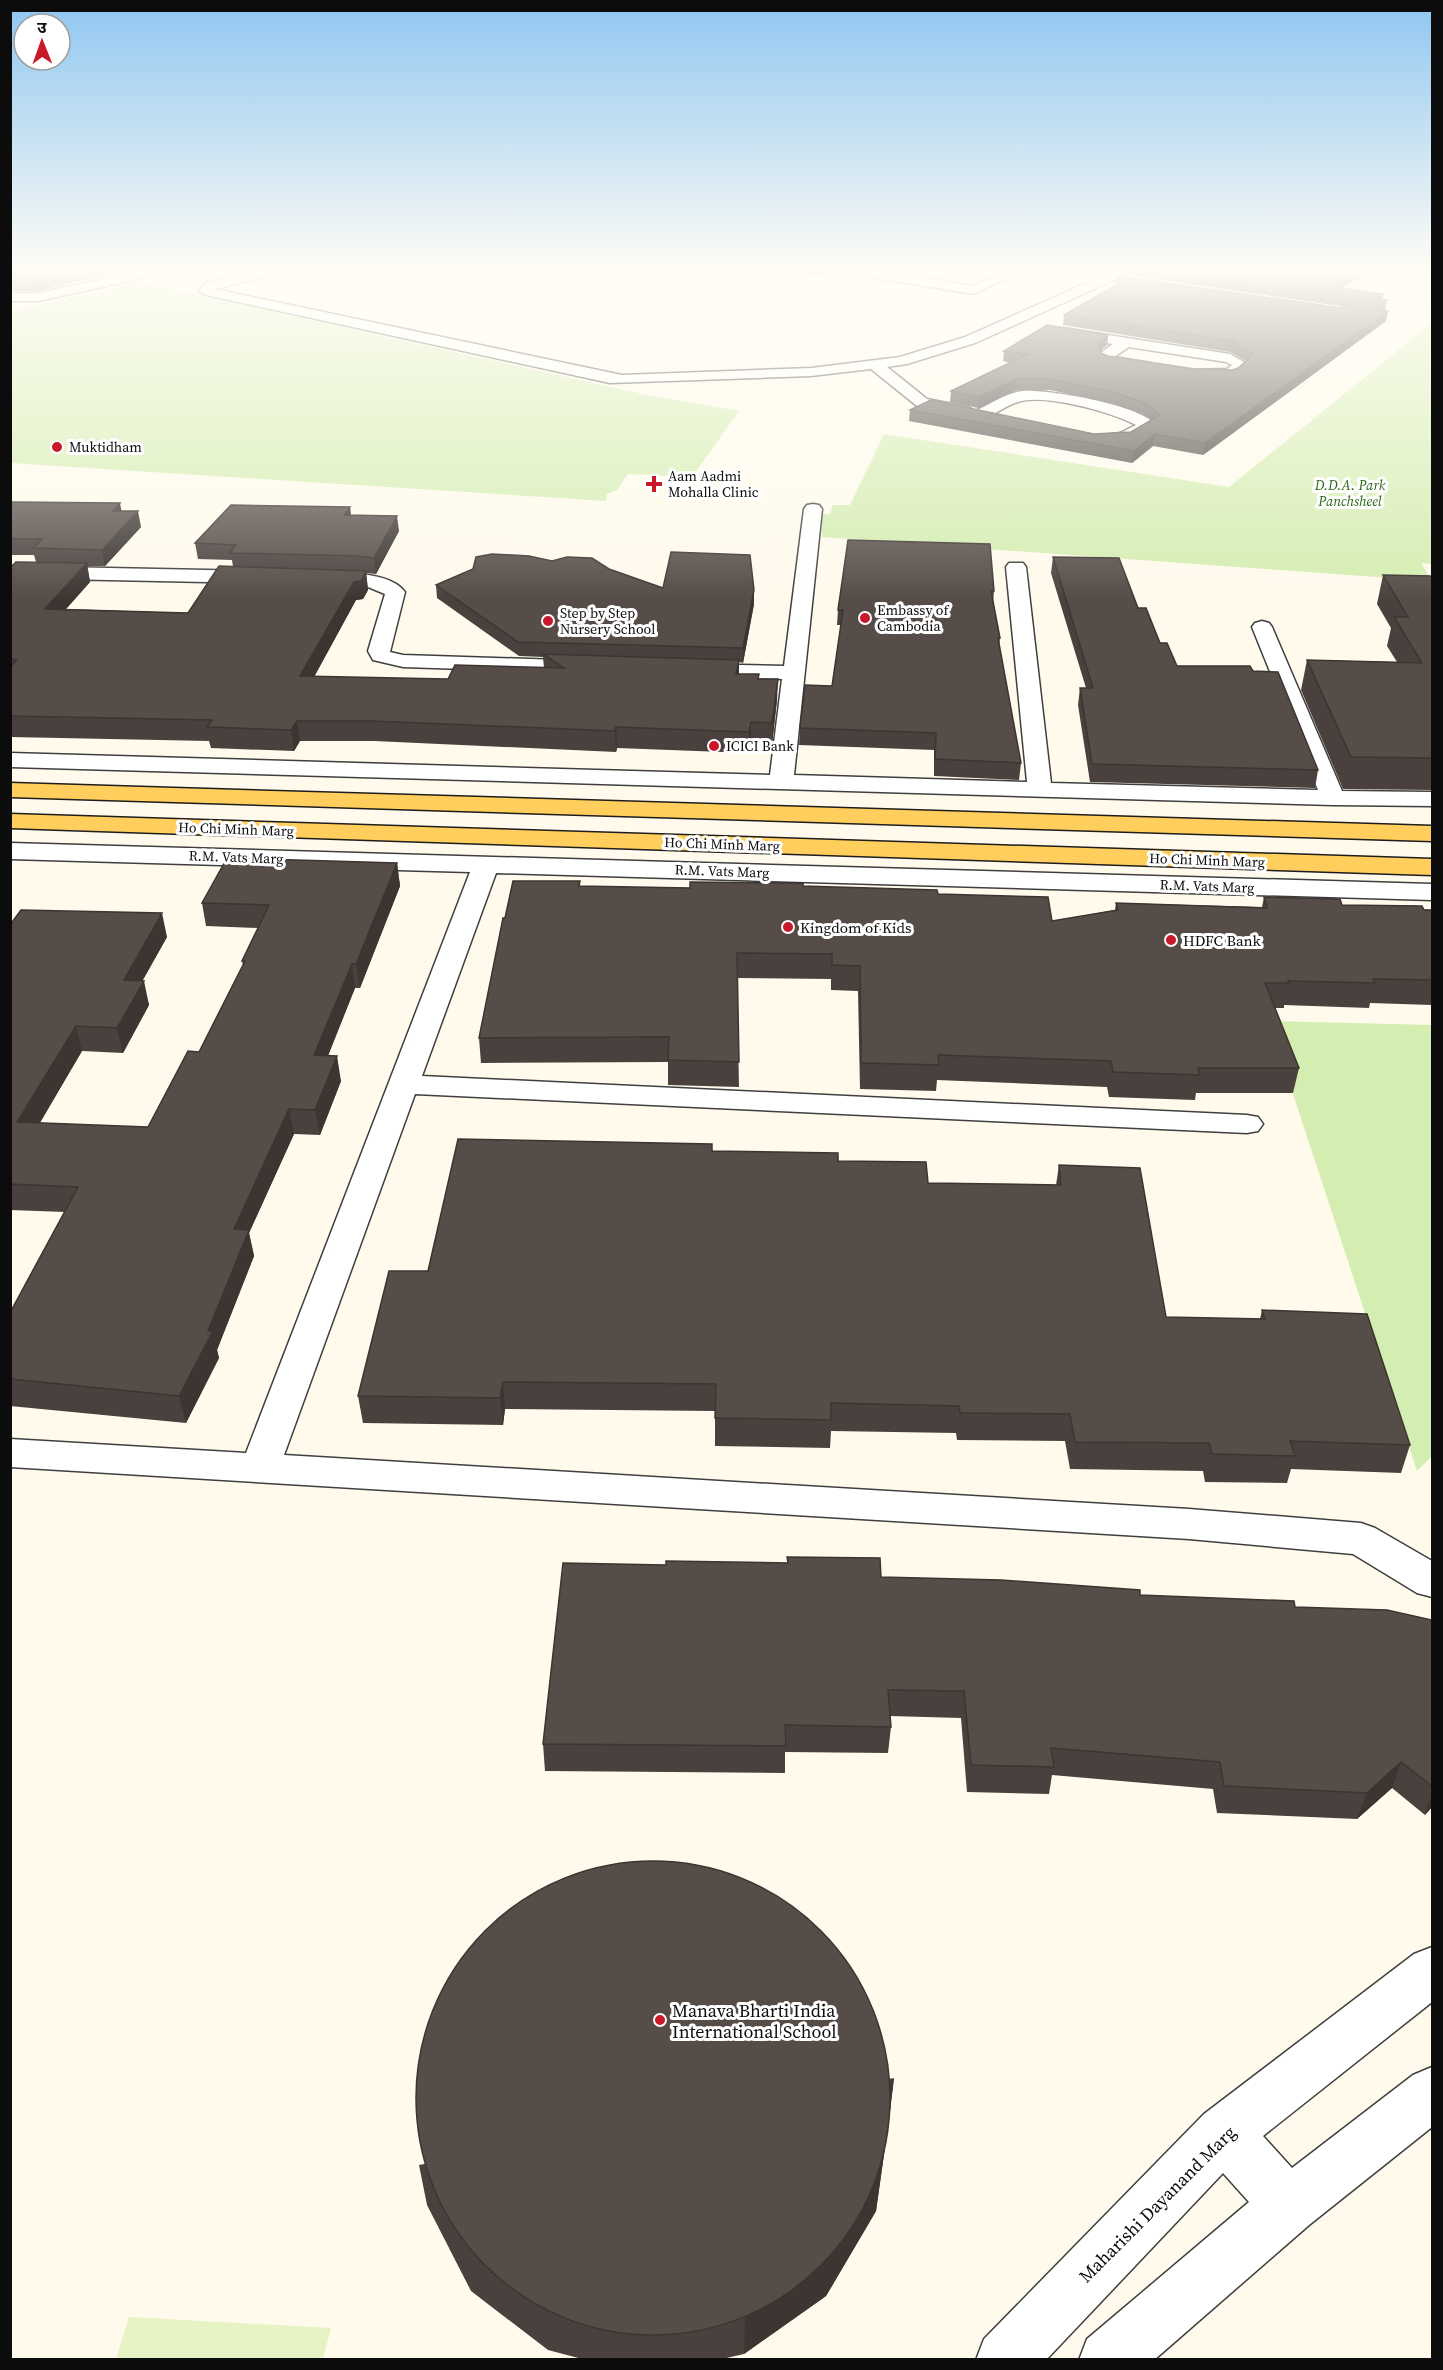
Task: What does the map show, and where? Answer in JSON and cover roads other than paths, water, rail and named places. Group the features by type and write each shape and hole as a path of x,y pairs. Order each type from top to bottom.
{"main road":[{"path":"10,790 1432,834"},
{"name":"Ho Chi Minh Marg","path":"10,821 1432,867"}],"street":[{"path":"892,379 922,403 1003,419"},
{"path":"980,415 1021,396 1047,396 1134,416 1148,425 1123,438 1093,438"},
{"path":"781,781 813,509"},
{"path":"1016,567 1040,789"},
{"path":"10,572 279,578"},
{"path":"302,578 360,580 383,584 395,592 379,651 380,656 390,659 615,667"},
{"path":"1262,627 1333,798"},
{"path":"674,669 793,673"},
{"path":"10,759 1432,799"},
{"path":"10,873 19,851"},
{"name":"R.M. Vats Marg","path":"19,851 1432,892"},
{"path":"260,1469 486,864"},
{"path":"403,1084 1246,1124"},
{"path":"10,1453 1189,1524 1361,1539 1432,1581"},
{"name":"Maharishi Dayanand Marg","path":"1005,2360 1223,2133 1432,1971"},
{"path":"1108,2360 1289,2205 1432,2094"},
{"path":"1223,2133 1289,2205"}],"place":[{"name":"Muktidham","path":"57,447"},
{"name":"Aam Aadmi Mohalla Clinic","path":"654,484"},
{"name":"Embassy of Cambodia","path":"865,618"},
{"name":"Step by Step Nursery School","path":"548,621"},
{"name":"ICICI Bank","path":"714,746"},
{"name":"Kingdom of Kids","path":"788,927"},
{"name":"HDFC Bank","path":"1171,940"},
{"name":"Manava Bharti India International School","path":"660,2020"}],"park label":[{"name":"D.D.A. Park Panchsheel","path":"1350,493"}]}
